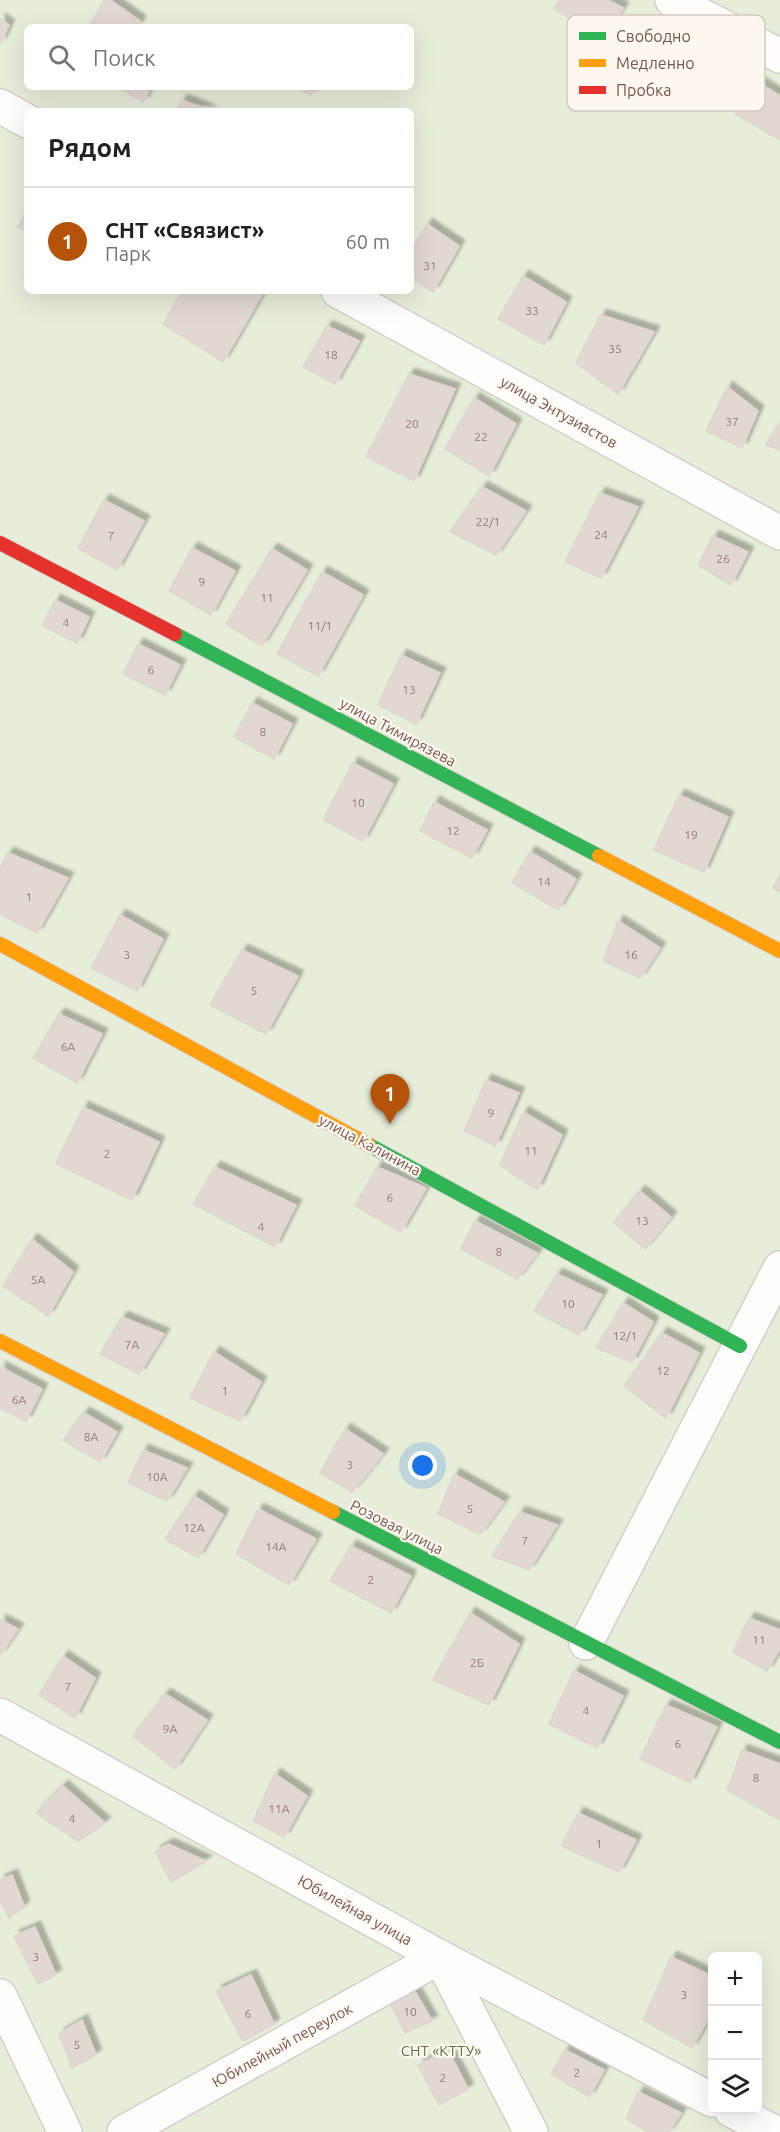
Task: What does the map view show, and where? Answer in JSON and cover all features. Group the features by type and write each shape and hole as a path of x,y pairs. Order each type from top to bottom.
{"street":[{"path":"672,0 701,15"},
{"path":"765,48 780,56"},
{"path":"0,106 24,119"},
{"name":"улица Энтузиастов","path":"343,294 780,533"},
{"name":"улица Тимирязева","path":"0,543 780,951"},
{"name":"улица Калинина","path":"0,944 740,1346"},
{"path":"586,1643 740,1346 777,1280"},
{"name":"Розовая улица","path":"0,1341 780,1742"},
{"name":"Юбилейная улица","path":"0,1715 440,1957 708,2098"},
{"path":"440,1957 531,2132"},
{"name":"Юбилейный переулок","path":"124,2132 440,1957"},
{"path":"0,1996 65,2132"},
{"path":"740,2114 774,2132"}],"green space":[{"name":"СНТ «КТТУ»","path":"0,0 780,0 780,2132 0,2132"}],"building":[{"path":"104,0 110,0 140,21 138,24 91,24"},
{"path":"559,0 608,0 623,8 618,15 567,16 554,9"},
{"path":"0,19 9,25 0,44"},
{"path":"765,87 780,96 780,140 735,114 737,111 765,111"},
{"path":"123,90 149,90 143,102"},
{"path":"301,90 315,90 311,95"},
{"path":"182,100 203,108 178,108"},
{"path":"24,216 24,230 18,227"},
{"path":"427,224 459,246 433,292 414,280 414,246"},
{"path":"523,276 566,302 544,345 498,319"},
{"path":"180,294 262,294 223,362 163,324"},
{"path":"601,315 654,332 618,394 576,363"},
{"path":"327,326 359,341 335,384 303,367"},
{"path":"409,374 455,389 414,481 366,457"},
{"path":"727,387 758,411 742,448 706,431"},
{"path":"474,398 516,424 489,476 445,449"},
{"path":"780,422 780,451 766,444"},
{"path":"482,487 526,511 496,555 450,532"},
{"path":"600,493 638,507 601,578 565,562"},
{"path":"104,500 144,521 117,570 78,548"},
{"path":"713,536 748,552 731,585 698,565"},
{"path":"192,548 235,571 211,615 169,591"},
{"path":"272,549 307,570 262,646 226,624"},
{"path":"322,572 363,595 318,676 277,654"},
{"path":"55,600 89,617 77,643 42,626"},
{"path":"138,644 180,665 165,695 123,674"},
{"path":"401,655 440,673 416,724 378,705"},
{"path":"252,703 292,724 274,759 234,737"},
{"path":"353,763 393,784 363,841 323,820"},
{"path":"679,795 728,817 704,872 654,850"},
{"path":"434,802 487,830 472,858 420,831"},
{"path":"530,852 576,879 558,910 512,883"},
{"path":"8,853 68,878 37,933 0,914 0,868"},
{"path":"780,875 780,892 773,888"},
{"path":"120,915 163,939 137,991 91,968"},
{"path":"618,921 660,948 640,978 603,961"},
{"path":"242,950 298,976 266,1034 210,1005"},
{"path":"59,1014 102,1034 77,1083 33,1058"},
{"path":"486,1080 519,1093 495,1146 464,1131"},
{"path":"83,1107 159,1142 132,1200 56,1164"},
{"path":"523,1112 562,1135 537,1190 500,1165"},
{"path":"215,1167 296,1205 275,1247 193,1204"},
{"path":"377,1167 426,1188 401,1232 355,1206"},
{"path":"640,1191 671,1217 645,1249 614,1223"},
{"path":"475,1221 537,1253 517,1279 461,1249"},
{"path":"32,1239 73,1272 48,1316 3,1286"},
{"path":"557,1274 602,1295 579,1335 534,1311"},
{"path":"623,1303 653,1322 632,1362 596,1348"},
{"path":"122,1317 164,1334 139,1374 100,1354"},
{"path":"662,1333 699,1353 666,1418 624,1386"},
{"path":"214,1352 261,1382 240,1421 190,1398"},
{"path":"0,1367 42,1389 26,1421 0,1408"},
{"path":"84,1413 117,1432 100,1462 63,1440"},
{"path":"345,1429 383,1454 352,1492 320,1473"},
{"path":"143,1450 187,1468 167,1501 128,1483"},
{"path":"454,1474 504,1502 480,1534 438,1514"},
{"path":"194,1496 223,1515 198,1558 165,1539"},
{"path":"258,1509 316,1539 289,1585 236,1554"},
{"path":"520,1512 557,1525 529,1570 492,1556"},
{"path":"351,1546 411,1576 391,1613 330,1581"},
{"path":"470,1613 519,1644 489,1705 433,1680"},
{"path":"749,1618 780,1630 780,1648 767,1671 733,1652"},
{"path":"0,1620 18,1629 0,1655"},
{"path":"63,1656 95,1678 75,1718 39,1695"},
{"path":"574,1671 623,1696 597,1748 549,1724"},
{"path":"165,1694 207,1720 175,1769 133,1736"},
{"path":"666,1705 717,1727 690,1783 640,1759"},
{"path":"742,1750 780,1764 780,1820 727,1790"},
{"path":"275,1774 307,1796 284,1837 253,1821"},
{"path":"63,1786 105,1823 78,1841 36,1813"},
{"path":"578,1813 636,1840 619,1872 561,1846"},
{"path":"168,1844 206,1861 171,1882 155,1852"},
{"path":"12,1875 24,1906 9,1918 0,1900 0,1880"},
{"path":"35,1927 56,1975 38,1984 14,1936"},
{"path":"671,1957 708,1974 708,2019 692,2048 643,2020"},
{"path":"251,1975 274,2024 243,2041 216,1991"},
{"path":"413,1988 432,2021 405,2033 389,2001"},
{"path":"82,2020 96,2055 72,2068 59,2034"},
{"path":"448,2050 468,2089 439,2105 418,2065"},
{"path":"565,2050 604,2070 589,2097 551,2074"},
{"path":"638,2092 681,2113 669,2132 648,2132 626,2119"}],"traffic: fast":[{"path":"175,634 599,856"},
{"path":"369,1145 740,1346"},
{"path":"333,1512 780,1742"}],"traffic: slow":[{"path":"599,856 780,951"},
{"path":"0,944 369,1145"},
{"path":"0,1341 333,1512"}],"traffic: jam":[{"path":"0,543 175,634"}],"place":[{"name":"СНТ «Связист»","path":"390,1124"}]}
